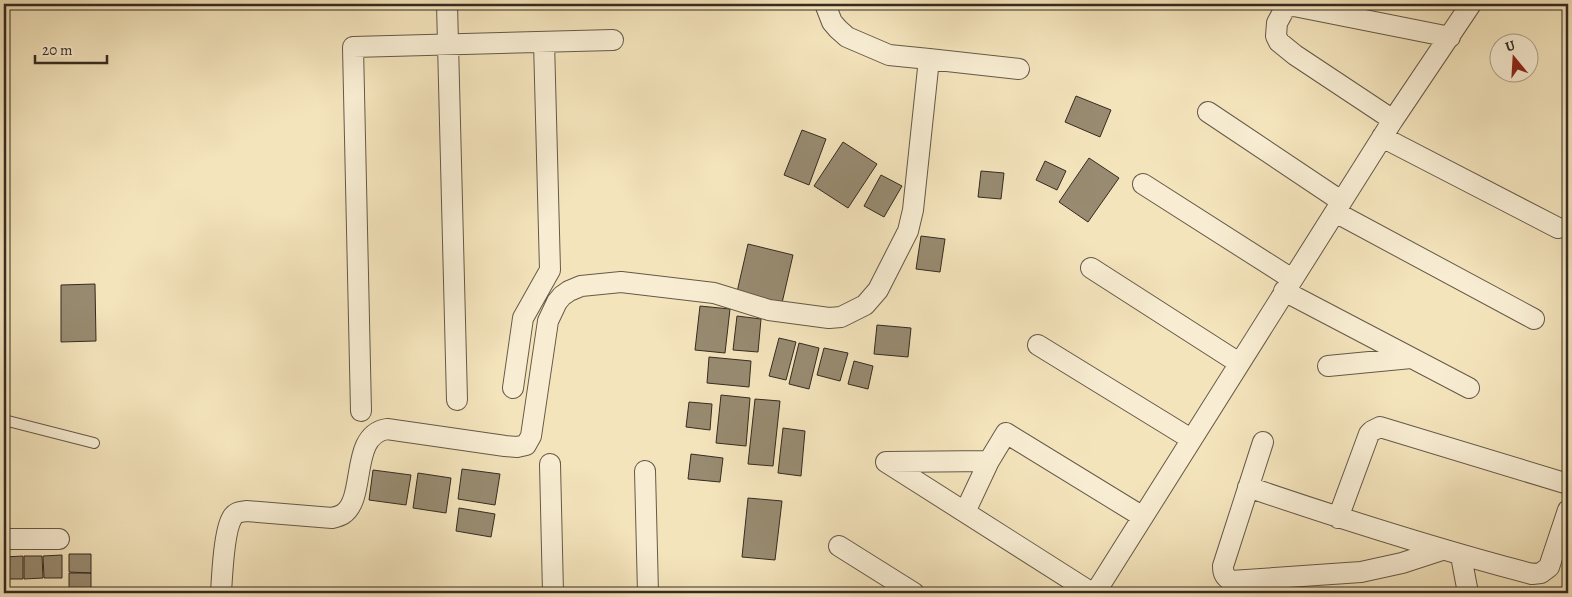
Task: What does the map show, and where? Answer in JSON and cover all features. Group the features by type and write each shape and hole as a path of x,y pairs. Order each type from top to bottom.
{"street":[{"path":"447,4 457,400"},
{"path":"825,4 832,22 847,37 889,55 1019,69"},
{"path":"989,461 886,462 1094,593 1382,137 1471,4"},
{"path":"1393,120 1295,55 1279,42 1275,29 1284,10 1294,6 1450,37"},
{"path":"361,411 353,47 613,40"},
{"path":"513,388 522,318 550,270 544,42"},
{"path":"220,593 225,543 232,518 237,512 246,511 332,518 342,515 351,507 369,438 382,430 387,429 517,447 526,445 531,436 548,321 557,302 570,291 582,286 621,282 714,293 769,310 829,318 842,316 865,305 878,290 908,231 913,210 929,58"},
{"path":"1208,112 1338,206 1534,319"},
{"path":"1382,137 1558,228"},
{"path":"1143,184 1288,285 1411,358 1469,388"},
{"path":"1091,268 1239,363"},
{"path":"1038,345 1191,439"},
{"path":"1328,366 1411,358"},
{"path":"1338,518 1369,434 1380,427 1568,484"},
{"path":"965,512 989,461 1006,433 1143,517"},
{"path":"1263,442 1223,566 1223,574 1231,581 1361,572 1402,563 1442,550"},
{"path":"550,464 552,593"},
{"path":"645,471 648,593"},
{"path":"1248,487 1338,518 1461,556 1532,574 1541,573 1549,568 1568,510"},
{"path":"4,539 59,539"},
{"path":"839,546 914,593"},
{"path":"1461,556 1468,593"}],"lane":[{"path":"4,420 94,443"}],"building":[{"path":"1076,96 1111,110 1100,137 1065,122"},
{"path":"802,130 826,139 809,185 784,175"},
{"path":"843,142 877,164 848,208 814,186"},
{"path":"1089,158 1119,178 1088,222 1059,202"},
{"path":"1045,161 1066,171 1057,190 1036,180"},
{"path":"981,171 1004,173 1001,199 978,197"},
{"path":"881,175 902,186 884,217 864,206"},
{"path":"921,236 945,239 940,272 916,269"},
{"path":"748,244 793,255 782,303 737,292"},
{"path":"95,284 96,341 61,342 61,285"},
{"path":"700,306 730,309 725,353 695,350"},
{"path":"737,316 761,319 758,352 733,350"},
{"path":"877,325 911,328 908,357 874,354"},
{"path":"779,338 796,342 786,380 769,376"},
{"path":"799,343 819,348 809,389 789,384"},
{"path":"824,348 848,353 840,381 817,375"},
{"path":"709,357 751,361 749,387 707,383"},
{"path":"854,361 873,366 868,389 848,384"},
{"path":"721,395 750,398 746,446 716,443"},
{"path":"755,399 780,401 773,466 748,464"},
{"path":"689,402 712,404 710,430 686,427"},
{"path":"783,428 805,431 801,476 778,473"},
{"path":"691,454 723,458 720,482 688,479"},
{"path":"462,469 500,474 495,505 458,499"},
{"path":"373,470 411,475 406,505 369,500"},
{"path":"418,473 451,478 446,513 413,508"},
{"path":"748,498 782,501 775,560 742,557"},
{"path":"459,508 495,514 491,537 456,531"},
{"path":"69,554 91,554 91,573 69,572"},
{"path":"62,555 62,578 44,578 43,556"},
{"path":"23,556 23,579 5,579 4,557"},
{"path":"24,556 42,556 43,578 24,579"},
{"path":"69,573 91,573 91,592 69,592"}]}
